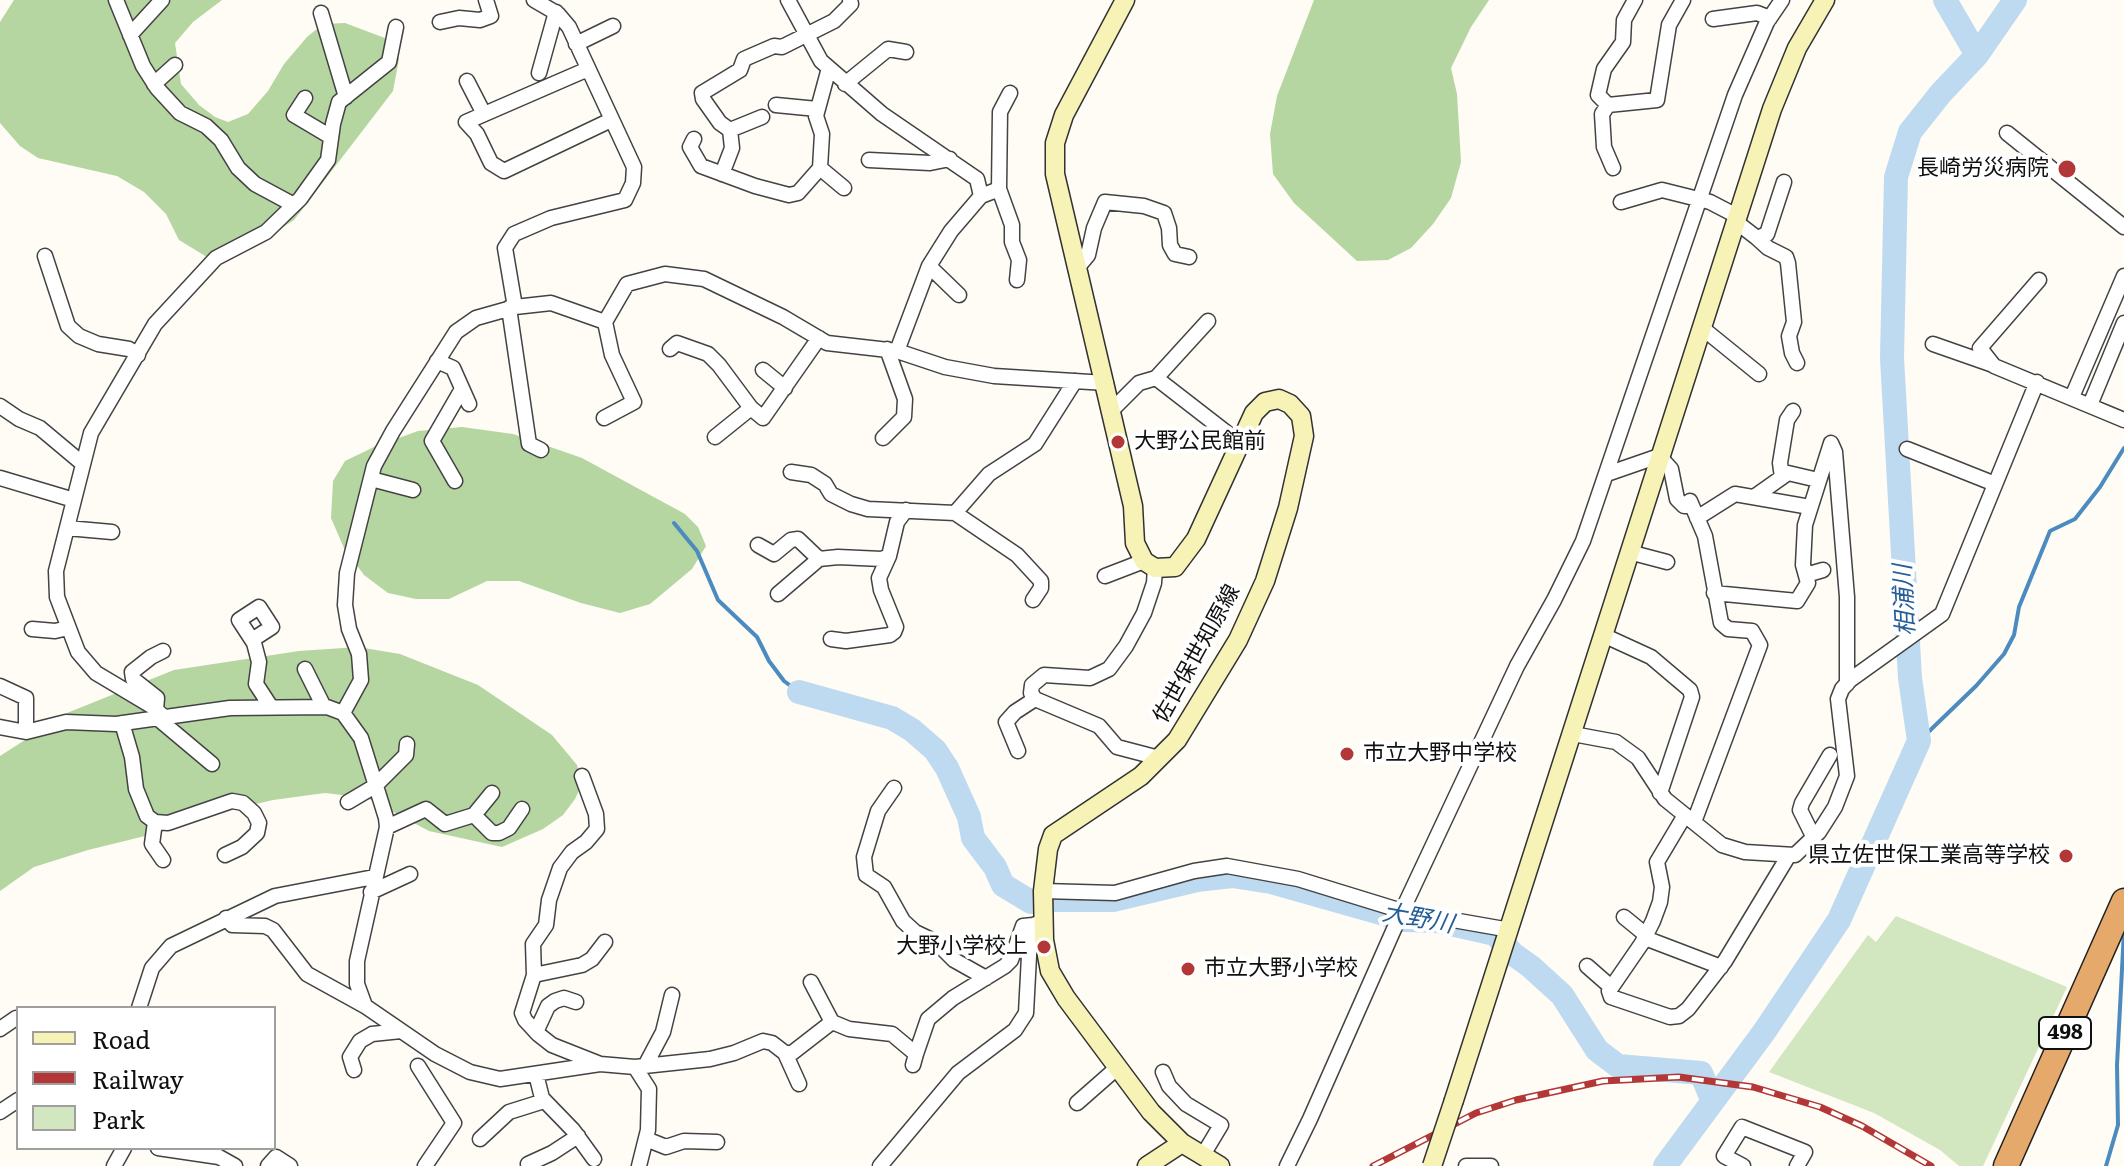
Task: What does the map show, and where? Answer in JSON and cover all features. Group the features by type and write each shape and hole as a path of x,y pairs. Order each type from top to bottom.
{"highway":[{"name":"498","path":"2006,1166 2124,901"}],"main road":[{"path":"1125,0 1064,115 1055,143 1055,174 1133,506 1135,543 1150,565"},
{"path":"1432,1166 1782,81 1825,0"},
{"name":"佐世保世知原線","path":"1150,565 1175,567 1196,539 1254,413 1265,402 1279,399 1290,404 1301,416 1304,436 1288,508 1265,581 1238,640 1177,740 1141,776 1053,835 1048,849 1038,923 1050,971 1066,998 1151,1112 1182,1143 1220,1166"},
{"path":"1147,1166 1182,1143"}],"street":[{"path":"116,0 143,66 154,84 180,113 206,126 221,140 238,168 255,184 294,205"},
{"path":"130,35 162,0"},
{"path":"440,22 459,18 480,20 491,16 486,0"},
{"path":"534,0 556,12 569,27 634,167 633,183 625,200 551,218 514,234 505,248 529,444 541,450"},
{"path":"788,0 821,61 882,114 977,179 981,196"},
{"path":"722,174 732,148 730,130 720,123 702,93 740,70 744,59 806,36 834,21 851,4 850,0"},
{"path":"1608,105 1598,95 1604,69 1623,42 1624,20 1635,0"},
{"path":"1608,105 1657,100 1669,25 1683,0"},
{"path":"1287,1166 1517,666 1583,541 1735,95 1770,18 1782,0"},
{"path":"539,73 556,12"},
{"path":"321,13 346,97"},
{"path":"1713,19 1757,13 1770,18"},
{"path":"576,44 613,26"},
{"path":"212,764 159,714 96,673 78,652 57,597 56,571 91,433 155,324 216,258 266,232 294,205 328,160 339,102 389,62 396,27"},
{"path":"845,84 888,49 906,52"},
{"path":"154,84 175,65"},
{"path":"694,139 690,147 701,166 789,195 798,193 820,168 822,134 816,116 829,68"},
{"path":"588,69 466,122 477,134 491,163 504,171 611,120"},
{"path":"467,81 484,114"},
{"path":"1010,93 1000,112 999,189 1012,225 1012,242 1019,260 1017,280"},
{"path":"305,98 294,115 331,137"},
{"path":"776,105 817,109"},
{"path":"1608,105 1602,114 1604,147 1613,168"},
{"path":"730,130 762,117"},
{"path":"2007,133 2124,227"},
{"path":"869,160 930,163 950,159"},
{"path":"820,168 844,188"},
{"path":"1757,238 1767,234 1784,182"},
{"path":"883,438 904,417 905,399 892,350 929,266 951,231 981,196 999,189"},
{"path":"1621,202 1662,190 1700,199 1736,218 1768,248 1786,257 1794,322 1789,336 1797,363"},
{"path":"1078,267 1088,255 1094,228 1105,202 1144,206 1164,213"},
{"path":"1161,254 1164,213"},
{"path":"1164,213 1170,245 1175,254 1189,257"},
{"path":"45,256 68,326 79,336 98,344 129,349 138,355"},
{"path":"929,266 959,295"},
{"path":"604,418 634,402 612,355 605,322 627,284 665,274 704,279 783,317 827,343 892,350 945,367 994,376 1106,383"},
{"path":"2072,397 2124,276"},
{"path":"1994,366 1980,348 2039,280"},
{"path":"343,713 361,680 359,654 349,629 345,605 347,573 374,466 456,332 476,318 512,307 551,303 605,322"},
{"path":"1112,410 1139,383 1156,378 1208,321"},
{"path":"2090,405 2124,323"},
{"path":"1701,327 1759,374"},
{"path":"670,349 677,343 708,354 751,408 763,418 819,338"},
{"path":"1933,344 2037,382 2124,420"},
{"path":"437,361 453,368 469,404"},
{"path":"763,370 785,388"},
{"path":"1156,378 1227,433"},
{"path":"955,513 989,474 1035,444 1075,381"},
{"path":"1573,734 1616,742 1638,758 1665,799 1722,845 1745,852 1795,855 1814,838 1835,807 1847,776 1838,699 1848,682 1942,614 2037,382"},
{"path":"455,481 432,441 462,389"},
{"path":"0,406 40,428 83,464"},
{"path":"715,437 751,408"},
{"path":"1782,477 1780,463 1787,420 1793,411"},
{"path":"1714,593 1797,601 1808,583 1803,565 1805,525 1831,443 1835,452 1847,597 1848,682"},
{"path":"1907,449 1995,484"},
{"path":"1607,474 1659,456 1671,469 1677,499 1684,506 1693,508 1735,494 1810,507"},
{"path":"791,472 811,475 825,484 831,494 868,509 955,513 1017,555 1041,581 1041,588 1033,600"},
{"path":"1754,497 1788,473 1818,480"},
{"path":"0,478 74,500"},
{"path":"371,479 413,490"},
{"path":"1693,508 1705,536 1721,623 1728,629 1752,631 1760,645 1689,819 1657,862 1662,887 1660,902 1646,936 1611,987 1611,997 1670,1017 1679,1016 1688,1009 1721,967 1789,855"},
{"path":"831,639 846,641 894,632 896,627 879,578 889,556 897,522 906,510"},
{"path":"67,528 112,532"},
{"path":"758,545 774,554 791,540 798,539 819,559"},
{"path":"1629,552 1667,562"},
{"path":"778,594 819,559 882,559 889,556"},
{"path":"1105,576 1150,565 1154,583 1144,613 1126,646 1109,669 1090,678 1044,675 1032,685 1031,693 1035,699 1099,726 1117,747 1159,758"},
{"path":"1806,575 1823,570"},
{"path":"32,629 55,631 68,628"},
{"path":"1603,635 1651,657 1690,690 1692,697 1660,793"},
{"path":"252,640 259,662 256,684 271,707"},
{"path":"159,714 157,698 133,679 132,672 163,651"},
{"path":"305,669 324,707"},
{"path":"0,686 26,698 26,732"},
{"path":"1018,751 1006,722 1035,699"},
{"path":"0,727 26,732 66,722 122,723 159,714 230,708 324,707 343,713 361,738 387,827 357,961 357,984 365,1006"},
{"path":"122,723 140,801 147,816 155,822 168,823 232,801 243,803 254,813 259,823 257,833 242,847 225,855"},
{"path":"348,802 375,786 406,755 407,744"},
{"path":"1814,838 1800,810 1830,755"},
{"path":"582,776 596,814 597,829 560,868 549,900 546,925 533,944 534,975 522,1013 536,1032 552,1045 600,1064"},
{"path":"894,788 878,811 864,857 866,875 884,887 903,921 915,932 936,942 954,960 986,978"},
{"path":"387,827 426,809 445,824 474,815 492,793"},
{"path":"474,815 492,833 499,833 509,828 522,809"},
{"path":"155,822 152,844 163,860"},
{"path":"1043,891 1115,893 1194,871 1227,866 1298,879 1402,911 1510,930"},
{"path":"140,1006 152,968 161,956 171,946 226,918 275,896 372,884 410,874"},
{"path":"1624,917 1646,936 1721,967"},
{"path":"226,918 232,925 265,926 273,930 307,974 365,1006 423,1046 470,1072 500,1079 600,1064 710,1059 763,1041 772,1043 785,1053 799,1084"},
{"path":"811,982 832,1022 849,1029 892,1034 915,1059 928,1019 953,998 1011,960 1023,926 1038,923"},
{"path":"880,1166 958,1073 1015,1030 1029,1003 1027,954 1038,923"},
{"path":"534,975 582,965 592,959 605,942"},
{"path":"1586,966 1611,987"},
{"path":"637,1064 663,1032 672,995"},
{"path":"536,1032 548,1006 564,998 576,1002"},
{"path":"785,1053 792,1053 832,1022"},
{"path":"354,1070 350,1057 360,1041 372,1034 401,1031"},
{"path":"423,1046 417,1070 454,1123 423,1162"},
{"path":"637,1064 649,1089 646,1139 639,1166"},
{"path":"1077,1103 1118,1067"},
{"path":"1163,1072 1169,1086 1186,1104 1221,1125 1203,1155"},
{"path":"536,1074 544,1101 578,1136 594,1159"},
{"path":"480,1139 509,1112 544,1101"},
{"path":"1743,1166 1724,1156 1742,1127 1805,1152 1797,1166"},
{"path":"528,1164 578,1136"},
{"path":"646,1139 666,1147 684,1141 717,1142"},
{"path":"172,1150 219,1157 235,1166"},
{"path":"268,1166 276,1157 288,1159"},
{"path":"1466,1166 1491,1166"}],"green space":[{"path":"14,0 222,0 193,22 175,43 181,84 199,105 228,122 248,114 268,91 284,64 323,24 345,23 390,40 399,59 393,91 294,220 261,241 207,257 179,240 166,214 144,192 117,176 38,158 20,146 0,123 0,22"},
{"path":"1314,0 1489,0 1471,27 1451,68 1457,94 1461,162 1451,198 1411,248 1388,260 1357,261 1294,203 1273,174 1270,134 1277,96"},
{"path":"462,427 513,434 582,458 685,514 698,527 706,546 692,569 650,604 620,613 519,581 487,581 449,599 416,599 388,593 364,575 344,548 331,518 333,481 345,461 374,447 418,431"},
{"path":"358,647 400,654 478,685 552,735 577,765 582,784 563,815 543,829 502,847 429,831 367,798 325,793 273,800 221,812 34,867 0,891 0,756 67,713 174,670 299,651"},
{"path":"1896,916 2067,987 1983,1166 1959,1166 1940,1150 1874,1113 1769,1072 1868,935 1876,942"}],"waterway":[{"path":"1945,0 1977,55"},
{"name":"相浦川","path":"1665,1166 1764,1032 1839,920 1919,741 1910,678 1892,358 1896,177 1910,132 1977,55 2015,0"},
{"path":"1919,741 2004,654 2014,635 2019,607 2050,531 2075,519 2124,448"},
{"path":"674,523 697,551 718,600 757,637 784,681 799,692"},
{"name":"大野川","path":"799,692 892,718 935,750 947,768 969,817 973,838 995,867 1003,885 1031,902"},
{"name":"大野川","path":"1055,900 1113,900 1197,880 1232,876 1271,882 1405,920 1437,921 1495,934 1513,954 1562,995 1597,1050 1618,1066 1701,1073 1712,1099"},
{"path":"2106,1166 2118,1125 2117,1065 2124,931"}],"railway":[{"path":"1373,1166 1476,1113 1516,1100 1603,1081 1679,1077 1753,1087 1820,1107 1862,1126 1931,1166"}],"place":[{"name":"長崎労災病院","path":"2067,169"},
{"name":"大野公民館前","path":"1118,442"},
{"name":"市立大野中学校","path":"1347,754"},
{"name":"県立佐世保工業高等学校","path":"2066,856"},
{"name":"大野小学校上","path":"1044,947"},
{"name":"市立大野小学校","path":"1188,969"}]}
